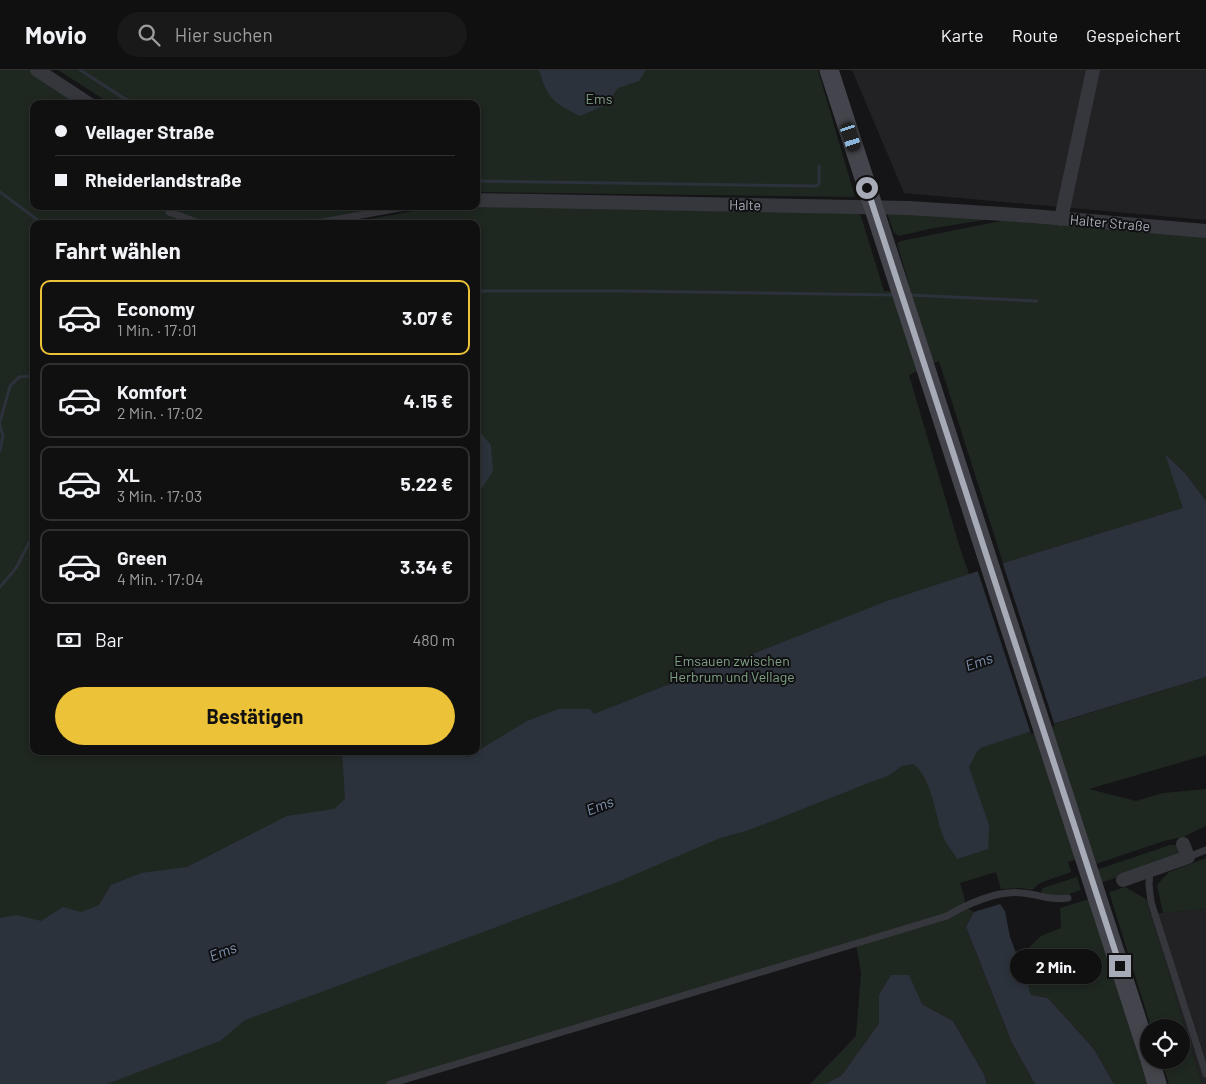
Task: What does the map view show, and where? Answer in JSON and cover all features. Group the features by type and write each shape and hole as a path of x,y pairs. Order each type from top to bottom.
{"main road":[{"path":"829,70 1140,1030"},
{"path":"1152,1069 1157,1084"}],"street":[{"path":"37,70 83,100"},
{"path":"1061,219 1093,70"},
{"name":"Halte","path":"480,200 885,208 1014,215"},
{"name":"Halter Straße","path":"1014,215 1206,231"},
{"path":"1123,880 1150,871 1185,850"}],"lane":[{"path":"334,220 388,210"},
{"path":"169,212 191,220"},
{"path":"1185,850 1206,850"},
{"path":"1150,871 1151,902 1206,1074"},
{"path":"390,1084 947,916 964,906 1005,893 1020,892 1058,900 1068,898"}],"shaded area":[{"path":"852,70 1206,70 1206,220 904,193"},
{"path":"1206,909 1206,1084 1202,1084 1190,1045 1190,1019 1182,1019 1150,914"}],"green space":[{"name":"Emsauen zwischen Herbrum und Vellage","path":"0,70 32,70 81,100 30,100 30,210 392,210 326,220 30,220 30,755 480,755 480,220 365,220 419,210 480,210 480,206 859,210 884,291 911,292 897,243 1006,220 1206,233 1206,501 1185,473 1166,455 1184,508 1003,563 939,361 909,375 960,548 1025,733 1206,677 1206,755 1089,789 1136,801 1163,793 1206,789 1206,826 1183,837 1164,841 1096,864 1092,854 1068,862 1071,872 1040,883 1032,890 1021,888 1001,889 996,872 960,883 965,900 964,906 974,912 966,927 1012,1043 1035,1084 987,1084 984,1074 953,1021 922,1004 879,995 879,1023 842,1075 826,1084 810,1084 856,1036 861,973 856,944 390,1084 0,1084"},
{"name":"Ems","path":"58,70 818,70 855,197 480,192 480,100 105,100"},
{"path":"886,211 1003,217 934,228 899,236 894,233"},
{"path":"1170,845 1176,845 1179,848 1178,855 1174,859 1100,883 1096,870"},
{"path":"1206,858 1206,909 1163,913 1157,885 1169,872"},
{"path":"1077,877 1081,890 1057,898 1041,891 1043,888"},
{"path":"1125,887 1146,899 1182,1019 1149,1019 1109,892"},
{"path":"1089,899 1140,1056 1140,1069 1144,1069 1149,1084 1114,1084 1094,1049 1048,998 1031,995 1023,967 1018,958 1041,936 1061,928 1060,908"},
{"path":"1190,1044 1202,1084 1169,1084 1164,1069 1190,1069"}],"water":[{"path":"539,70 646,70 639,81 618,88 606,105 580,116 553,99 545,88"},
{"path":"480,433 491,445 493,471 480,491"},
{"name":"Ems","path":"1165,454 1185,473 1206,501 1206,677 980,748 969,767 989,825 988,849 957,859 944,838 926,780 914,764 902,766 888,776 749,830 720,838 615,883 245,1020 220,1041 107,1084 0,1084 0,918 17,915 41,921 63,907 81,912 99,905 111,885 141,873 187,867 287,816 334,809 345,799 342,755 461,755 468,757 480,755 480,750 527,721 559,709 590,709 594,714 690,676 695,665 708,662 722,666 887,601 1183,508"},
{"path":"1000,904 1005,911 1010,937 1023,967 1031,995 1048,998 1094,1049 1114,1084 1035,1084 1012,1043 966,927 974,912"},
{"path":"891,975 909,975 922,1004 953,1021 984,1074 987,1084 826,1084 842,1075 879,1023 879,995"}],"pier":[{"path":"1002,561 1055,726 1031,734 977,569"}],"waterway":[{"path":"80,70 128,100"},
{"path":"480,180 816,186 819,184 819,166"},
{"path":"0,192 38,220"},
{"path":"480,291 894,295"},
{"path":"908,295 1037,301"},
{"path":"0,422 10,386 19,377 30,376"},
{"path":"0,425 3,436 0,451"},
{"path":"0,587 16,568 30,541"}],"route":[{"path":"867,188 1120,966"}]}
